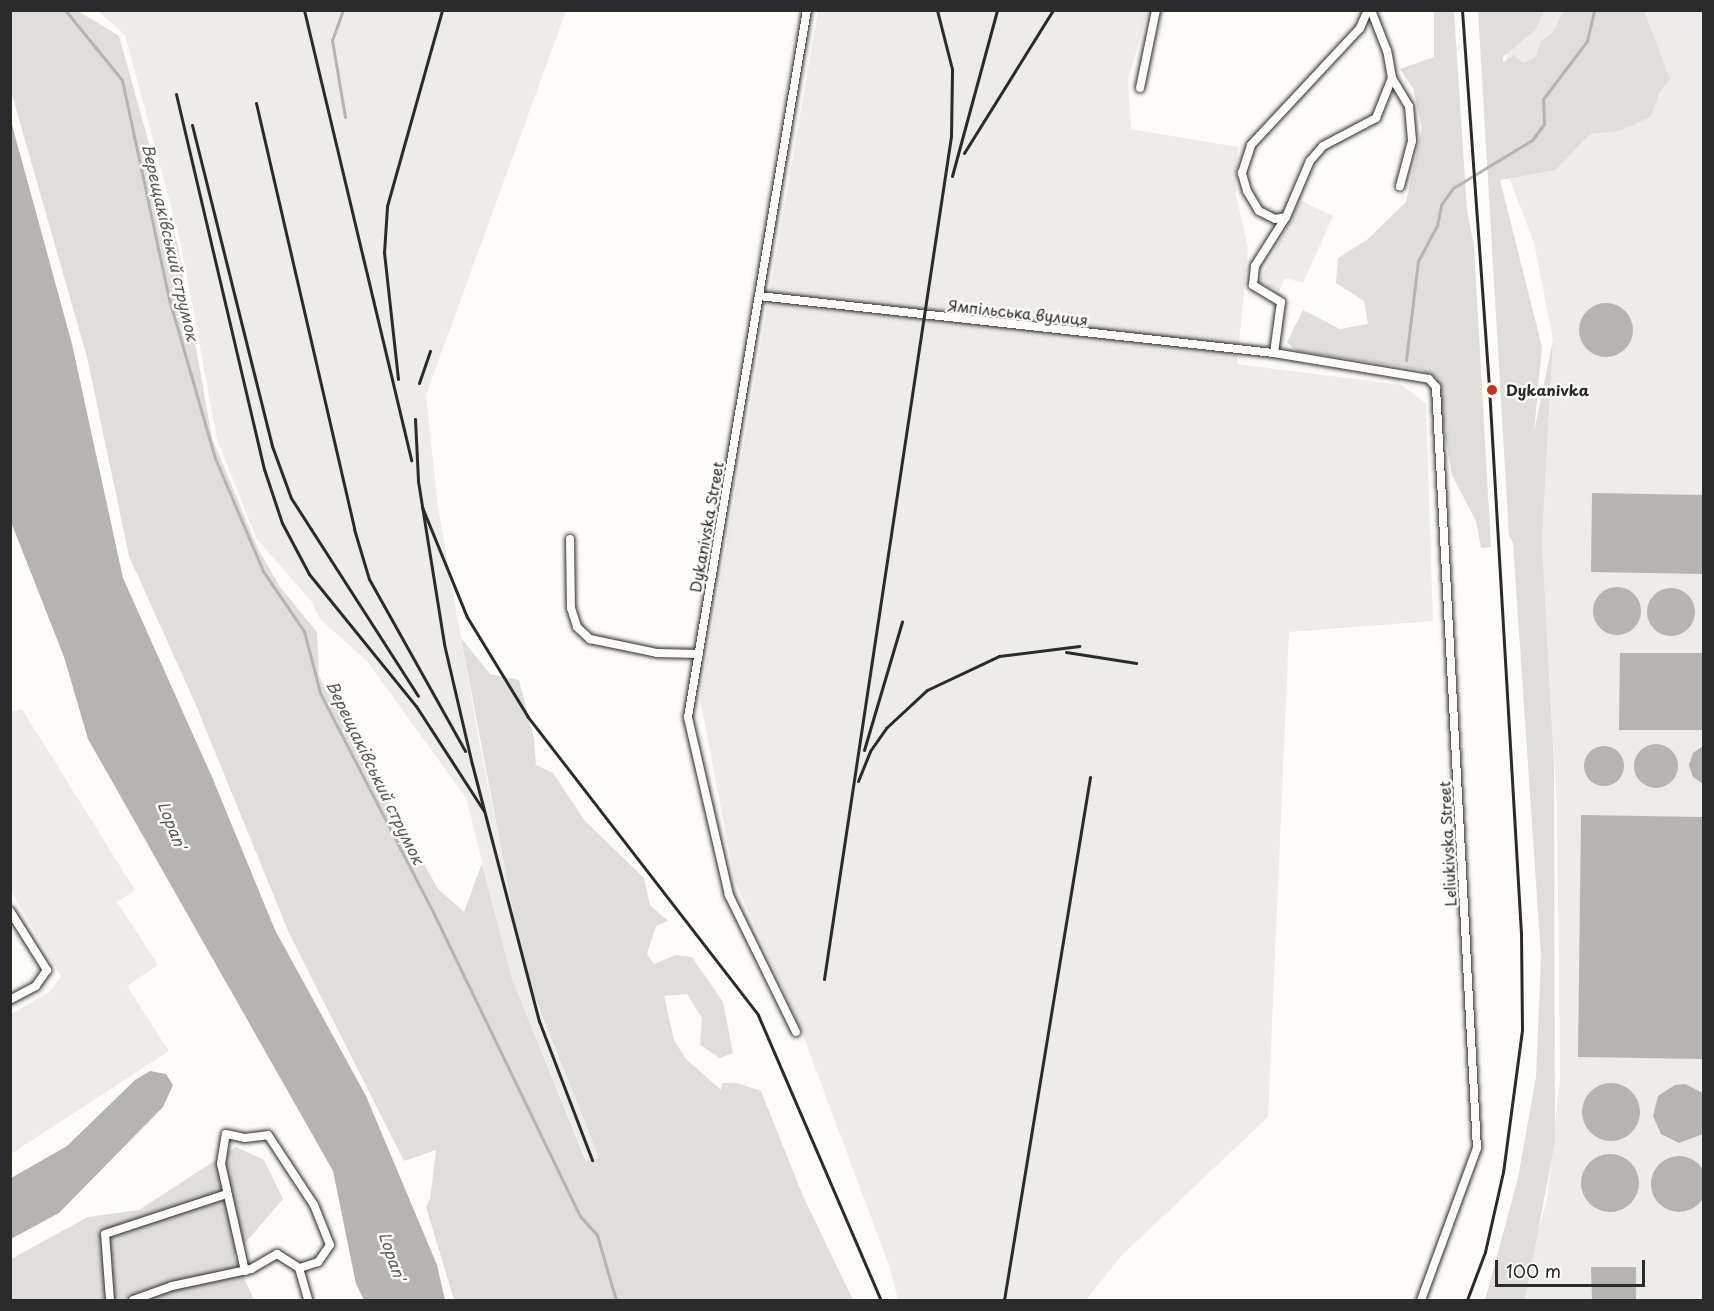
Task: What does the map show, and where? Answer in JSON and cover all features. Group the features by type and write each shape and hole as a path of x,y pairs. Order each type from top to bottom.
{"street":[{"name":"Dykanivska Street","path":"796,1032 729,895 688,717 807,10"},
{"path":"1140,88 1156,10"},
{"path":"1369,10 1387,51 1392,78 1409,106 1412,141 1400,186"},
{"path":"1286,217 1275,219 1259,211 1247,191 1242,173 1251,145 1360,28 1369,10"},
{"path":"1274,353 1281,302 1253,285 1255,266 1286,217 1310,161 1323,146 1376,118 1392,78"},
{"name":"Ямпільська вулиця","path":"759,296 1274,353 1429,379"},
{"name":"Leliukivska Street","path":"1422,1300 1478,1148 1436,387 1429,379"},
{"path":"570,539 571,608 577,627 590,639 657,653 699,654"},
{"path":"10,911 47,970 36,986 10,1000"},
{"path":"245,1270 221,1164 226,1134 245,1138 268,1135 314,1204 330,1245 318,1262 299,1268"},
{"path":"110,1300 105,1234 227,1194"},
{"path":"133,1300 172,1286 245,1270 277,1254 299,1268 308,1300"}],"shaded area":[{"path":"11,10 78,11 119,36 178,247 212,438 258,549 280,587 317,632 319,676 438,889 464,912 482,863 512,979 586,1161 599,1158 525,973 461,638 490,674 519,680 534,739 536,765 553,773 585,821 644,878 650,905 668,921 656,926 647,954 654,964 676,955 692,957 723,1002 733,1053 720,1058 700,1045 702,1018 687,994 664,996 674,1040 686,1059 721,1090 722,1083 737,1083 761,1091 803,1196 853,1300 454,1300 426,1207 430,1199 436,1150 404,1161 289,933 195,703 129,556 87,357 11,91"},
{"path":"98,11 566,11 426,395 438,507 480,746 530,988 599,1158 587,1161 512,979 466,798 367,661 320,619 312,602 256,538 217,439 181,244 125,35"},
{"path":"818,11 1148,11 1128,80 1131,129 1238,147 1236,195 1248,248 1237,364 1402,385 1426,404 1433,621 1289,632 1268,1117 1121,1256 1086,1300 898,1300 890,1268 800,1027 735,881 700,699"},
{"path":"1434,11 1454,11 1467,211 1474,246 1491,547 1481,548 1476,521 1452,475 1435,379 1422,370 1296,351 1287,342 1303,310 1340,329 1368,324 1364,301 1336,283 1338,258 1368,239 1406,202 1422,128 1413,88 1400,69 1434,57"},
{"path":"1478,11 1544,11 1536,29 1503,57 1503,62 1514,55 1523,63 1535,58 1541,41 1554,31 1563,11 1644,11 1670,79 1660,92 1650,117 1620,131 1590,134 1555,170 1500,180 1542,347 1534,432 1553,340 1542,543 1554,763 1555,1141 1525,1300 1485,1300 1518,1178 1536,1077 1541,957 1513,543 1509,536"},
{"path":"1509,11 1703,11 1703,1300 1525,1300 1535,1241 1547,1200 1560,1079 1557,807 1542,548 1553,340 1534,243 1508,175 1505,99"},
{"path":"1300,200 1333,216 1303,283 1285,278 1279,291 1259,282"},
{"path":"22,709 135,890 117,902 158,965 127,986 169,1051 11,1154 11,1014 51,991 61,976 11,891 11,712"},
{"path":"236,1147 264,1160 283,1199 234,1256 254,1300 11,1300 11,1259 88,1217 139,1210"}],"water":[{"name":"Lopan'","path":"11,121 72,344 123,578 212,777 275,930 366,1096 437,1265 445,1300 364,1300 356,1284 333,1171 88,739 64,657 11,522"},
{"path":"1601,303 1611,303 1621,307 1629,315 1633,330 1629,345 1621,353 1611,357 1601,357 1591,353 1583,345 1579,335 1579,325 1583,315 1591,307"},
{"path":"1592,493 1703,495 1703,574 1591,572"},
{"path":"1612,587 1622,587 1634,594 1641,606 1641,616 1634,628 1622,635 1612,635 1597,624 1593,616 1593,606 1604,591"},
{"path":"1666,588 1676,588 1688,595 1695,607 1695,617 1688,629 1676,636 1666,636 1651,625 1647,617 1647,607 1658,592"},
{"path":"1620,653 1703,653 1703,730 1619,730"},
{"path":"1656,744 1672,750 1678,766 1672,782 1656,788 1640,782 1634,766 1640,750"},
{"path":"1604,746 1612,747 1618,752 1623,758 1623,774 1618,780 1612,785 1604,786 1596,785 1590,780 1585,774 1584,766 1585,758 1590,752 1596,747"},
{"path":"1703,746 1703,784 1693,777 1689,765 1693,753"},
{"path":"1581,815 1703,817 1703,1059 1578,1057"},
{"path":"150,1071 166,1074 173,1085 163,1107 59,1213 11,1239 11,1178 67,1146 135,1080"},
{"path":"1605,1083 1617,1083 1632,1091 1640,1106 1640,1118 1632,1133 1617,1141 1605,1141 1590,1133 1582,1118 1582,1106 1590,1091"},
{"path":"1685,1084 1703,1093 1703,1134 1679,1143 1661,1134 1653,1116 1658,1096 1675,1085"},
{"path":"1604,1154 1616,1154 1631,1162 1639,1177 1639,1189 1631,1204 1616,1212 1604,1212 1589,1204 1581,1189 1581,1177 1589,1162"},
{"path":"1673,1156 1685,1156 1695,1160 1703,1168 1707,1184 1703,1200 1695,1208 1685,1212 1673,1212 1663,1208 1655,1200 1651,1190 1651,1178 1655,1168 1663,1160"},
{"path":"1591,1267 1636,1267 1636,1300 1592,1300"}],"waterway":[{"name":"Верещаківський струмок","path":"65,10 122,80 169,299 215,458 263,571 304,631 320,693 432,910 580,1216 597,1235 616,1300"},
{"path":"343,10 332,40 345,117"},
{"path":"1406,360 1418,261 1437,226 1441,205 1453,188 1532,140 1544,124 1543,99 1587,41 1594,10"}],"railway":[{"path":"304,10 411,460"},
{"path":"398,379 384,253 387,206 442,10"},
{"path":"824,979 951,136 952,69 937,10"},
{"path":"952,176 997,10"},
{"path":"964,153 1053,10"},
{"path":"1462,10 1489,387 1521,933 1522,1030 1503,1172 1485,1252 1467,1300"},
{"path":"176,94 264,469 282,523 309,574 416,706 484,811"},
{"path":"256,103 354,529 369,579 465,751"},
{"path":"192,125 272,446 291,498 418,696"},
{"path":"419,383 430,351"},
{"path":"415,419 418,481 444,644 472,764 539,1021 592,1160"},
{"path":"422,507 467,617 528,717 758,1015 881,1300"},
{"path":"864,750 902,622"},
{"path":"858,781 870,751 886,728 927,690 999,656 1079,646"},
{"path":"1066,652 1136,663"},
{"path":"1004,1300 1090,777"}],"place":[{"name":"Dykanіvka","path":"1492,390"}]}
